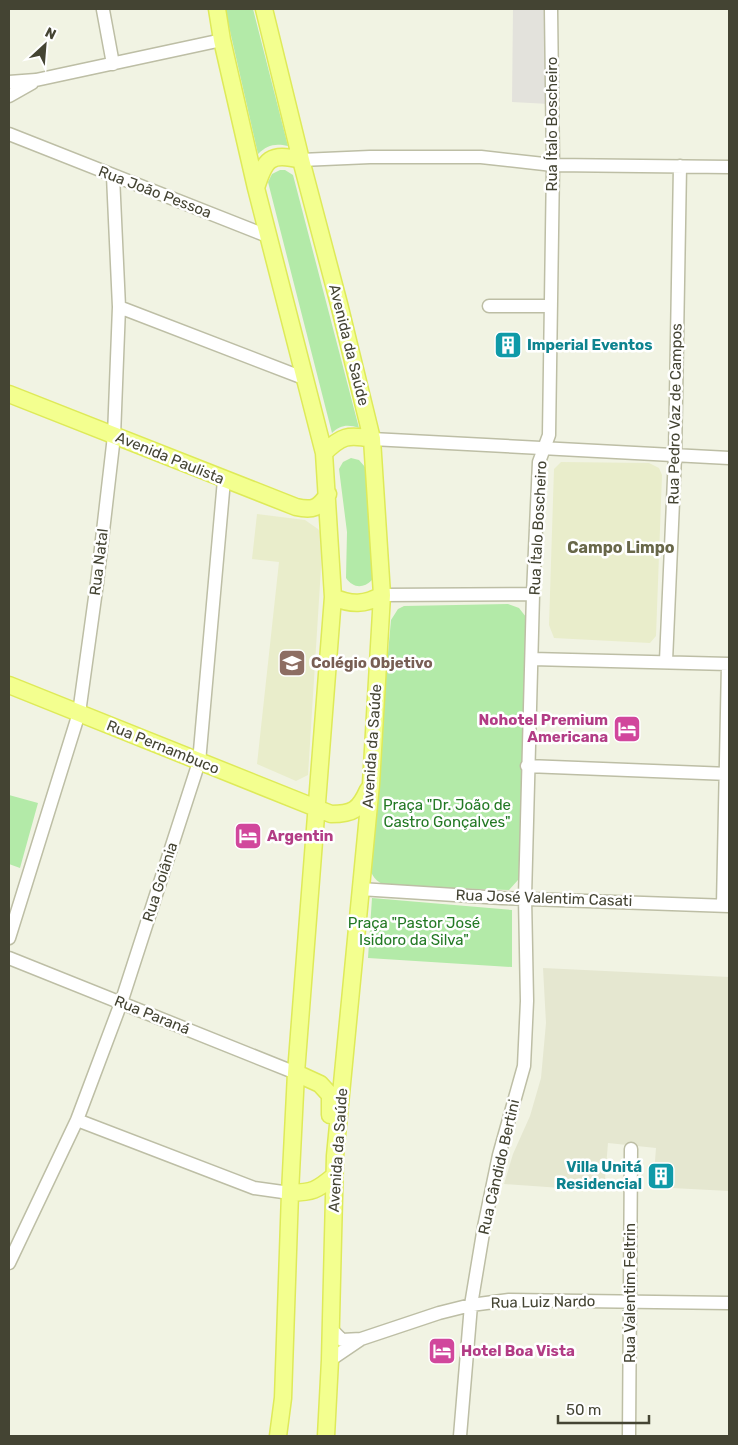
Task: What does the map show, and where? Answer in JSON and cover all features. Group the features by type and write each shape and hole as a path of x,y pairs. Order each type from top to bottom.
{"main road":[{"path":"217,9 222,40 256,188 324,453 333,597 296,1073 283,1398 278,1436"},
{"name":"Avenida da Saúde","path":"264,9 301,160 340,304 372,439 382,595 370,784 335,1156 331,1329 326,1436"},
{"path":"256,188 266,162 275,156 286,156 301,160"},
{"name":"Avenida Paulista","path":"9,394 224,480 304,508 316,507 321,504 328,494"},
{"path":"324,453 343,437 355,435 372,439"},
{"path":"333,597 345,602 358,604 371,601 382,595"},
{"name":"Rua Pernambuco","path":"9,685 331,814 349,813 362,803 370,784"},
{"path":"296,1073 320,1084 330,1095 330,1146 335,1156"},
{"path":"290,1193 317,1190 334,1176"}],"street":[{"name":"Rua Ítalo Boscheiro","path":"524,897 527,766 539,462 549,435 553,166 551,9"},
{"path":"103,10 113,64"},
{"path":"9,82 36,80 222,40"},
{"path":"9,96 36,80"},
{"name":"Rua João Pessoa","path":"9,126 40,147"},
{"name":"Rua João Pessoa","path":"9,134 270,237"},
{"path":"301,160 370,157 492,158 553,166 729,167"},
{"name":"Rua Pedro Vaz de Campos","path":"666,661 675,456 680,166"},
{"name":"Rua Natal","path":"9,938 79,714 97,583 114,436 119,307 113,176"},
{"path":"489,306 551,306"},
{"path":"119,307 306,379"},
{"path":"372,439 729,458"},
{"name":"Rua Goiânia","path":"9,1262 14,1238 78,1120 121,1003 200,762 224,480"},
{"path":"382,595 534,594"},
{"path":"532,659 729,664 726,906"},
{"path":"527,766 727,774"},
{"name":"Rua José Valentim Casati","path":"360,889 502,898 524,897 726,906"},
{"name":"Rua Cândido Bertini","path":"460,1436 471,1305 484,1227 499,1155 524,1066 527,1002 524,897"},
{"name":"Rua Paraná","path":"9,958 296,1073"},
{"path":"78,1120 254,1188 290,1193"},
{"name":"Rua Valentim Feltrin","path":"630,1436 631,1149"},
{"name":"Rua Luiz Nardo","path":"330,1360 362,1340 439,1313 471,1305 509,1300 729,1303"},
{"name":"Rua Luiz Nardo","path":"331,1329 342,1340 362,1340"}],"shaded area":[{"path":"513,9 549,9 549,104 512,102"},
{"path":"561,462 649,463 659,468 662,475 656,636 650,643 554,638 549,625 554,469"},
{"name":"Colégio Objetivo","path":"257,514 305,520 318,529 323,536 308,775 296,781 257,764 279,562 252,559"},
{"path":"543,968 729,977 729,1191 653,1187 656,1148 608,1143 604,1191 504,1184 513,1154 530,1116 541,1078 546,1023"}],"green space":[{"path":"225,9 253,9 288,146 272,146 258,154"},
{"path":"285,170 293,175 359,428 344,426 332,433 268,182 272,174"},
{"path":"351,458 359,460 365,467 374,546 372,580 362,586 352,584 346,578 347,532 339,469 343,462"},
{"name":"Praça \"Dr. João de Castro Gonçalves\"","path":"508,604 519,608 526,617 520,874 518,880 509,890 387,886 375,878 369,864 391,620 398,609 404,606"},
{"path":"9,795 38,803 20,868 9,864"},
{"name":"Praça \"Pastor José Isidoro da Silva\"","path":"372,898 512,910 512,967 368,958"}],"place":[{"name":"Imperial Eventos","path":"508,345"},
{"name":"Colégio Objetivo","path":"292,663"},
{"name":"Nohotel Premium Americana","path":"627,729"},
{"name":"Argentin","path":"248,836"},
{"name":"Villa Unitá Residencial","path":"661,1176"},
{"name":"Hotel Boa Vista","path":"442,1351"}],"district":[{"name":"Campo Limpo","path":"621,547"}]}
